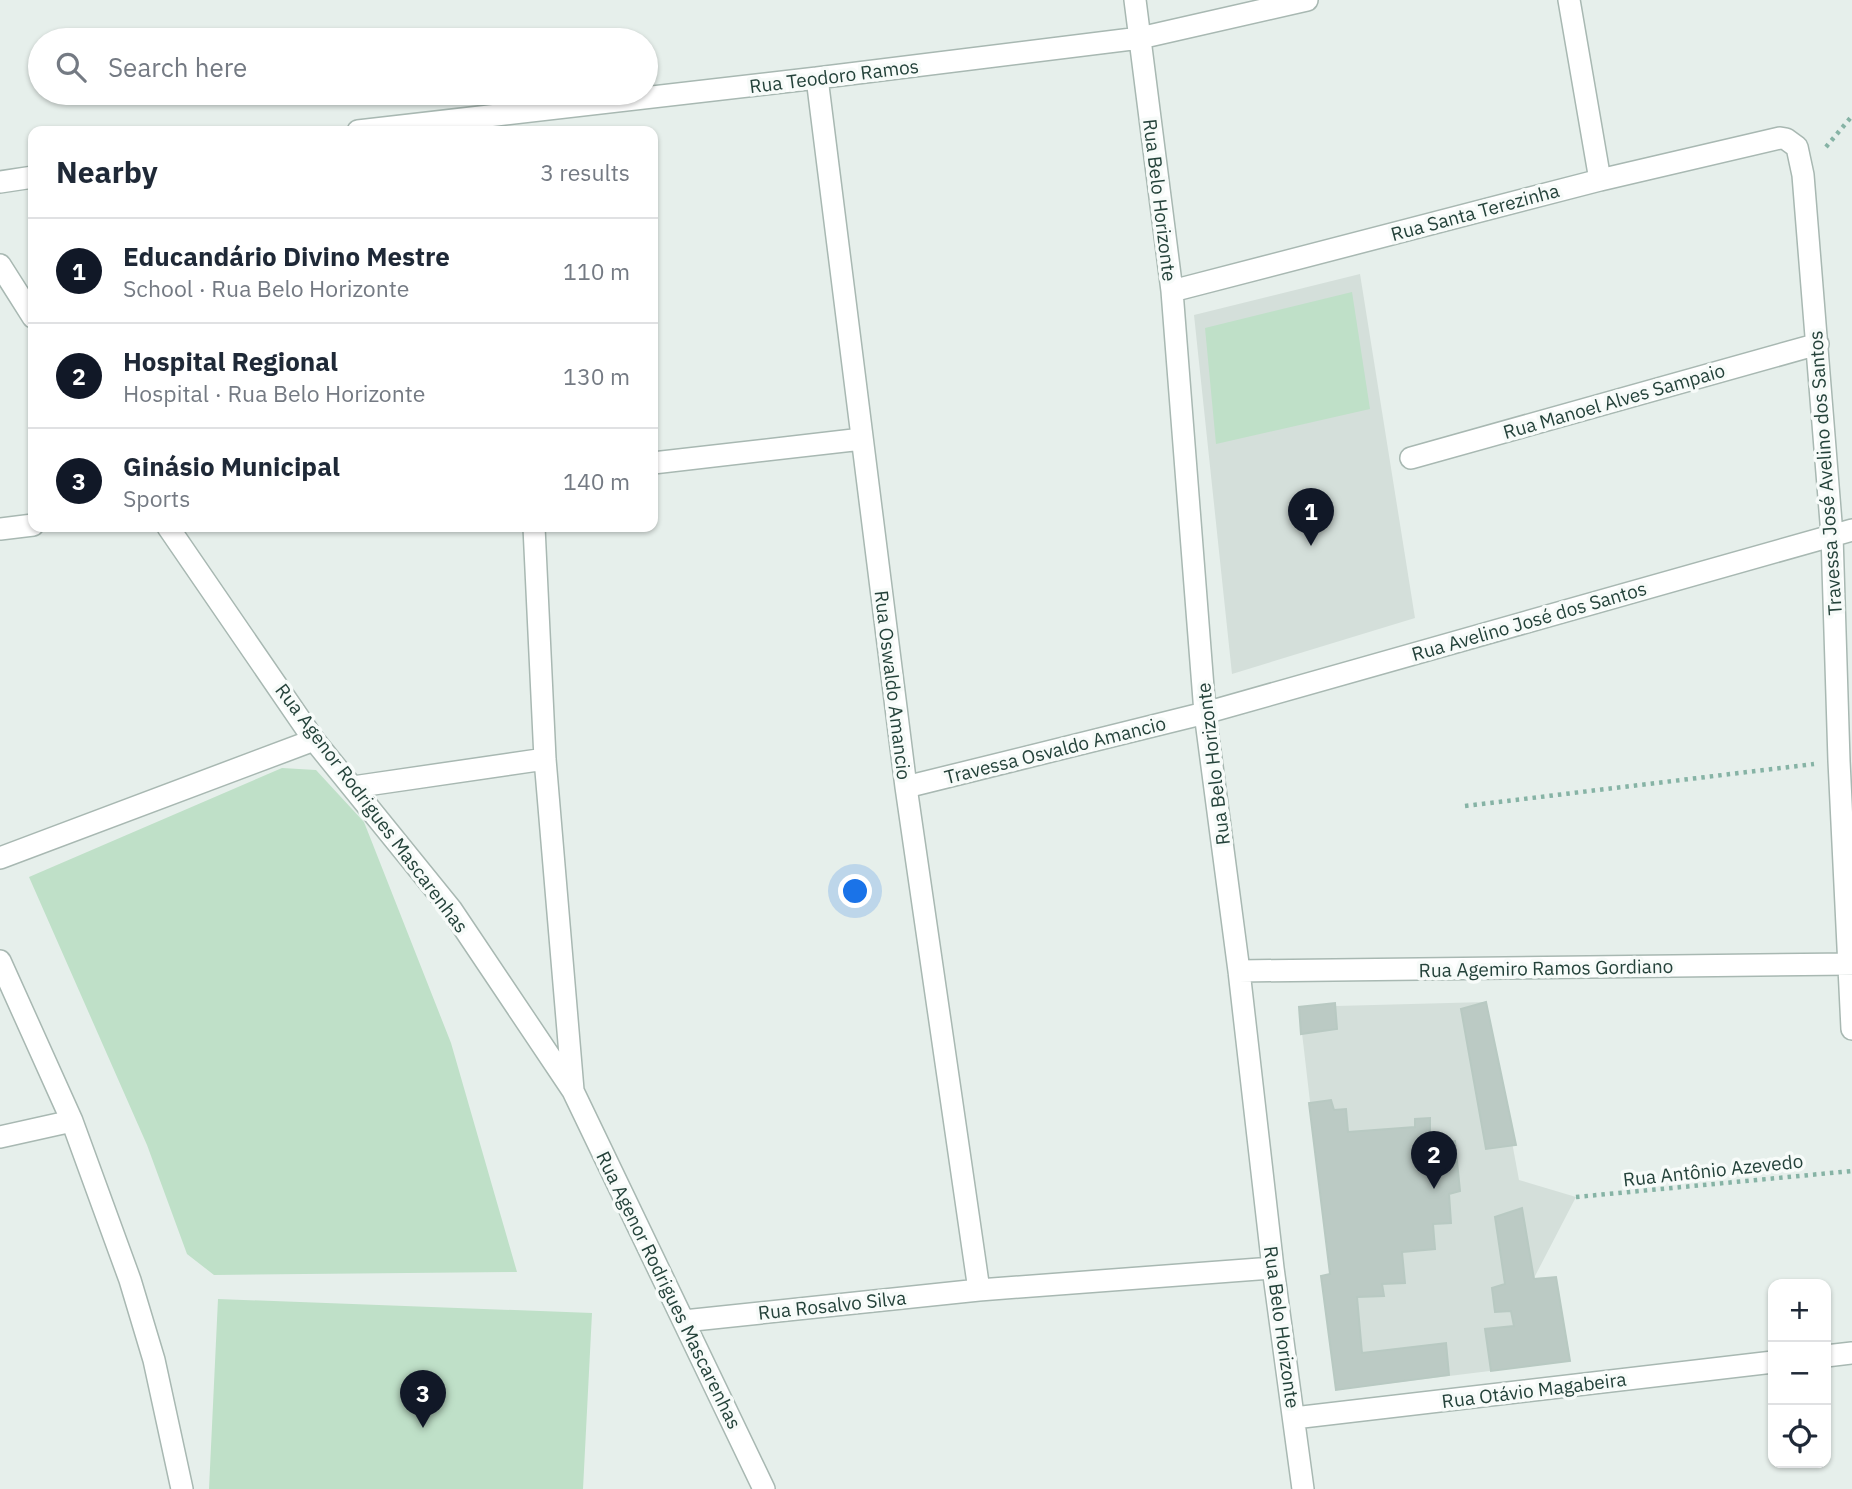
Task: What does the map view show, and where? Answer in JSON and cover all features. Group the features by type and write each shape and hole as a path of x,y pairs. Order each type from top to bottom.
{"street":[{"name":"Rua Belo Horizonte","path":"1135,0 1171,291 1205,713 1303,1489"},
{"name":"Rua Teodoro Ramos","path":"658,96 1140,38 1307,0"},
{"path":"1569,0 1600,180"},
{"name":"Rua Oswaldo Amancio","path":"817,78 905,787 979,1290"},
{"name":"Rua Teodoro Ramos","path":"401,126 583,105"},
{"name":"Rua Santa Terezinha","path":"1171,291 1600,180 1780,138"},
{"name":"Travessa José Avelino dos Santos","path":"1780,138 1791,142 1799,153 1818,344 1842,533 1839,761 1851,964 1852,1029"},
{"path":"0,181 28,178"},
{"path":"0,265 28,309"},
{"name":"Rua Manoel Alves Sampaio","path":"1411,458 1818,344"},
{"path":"658,462 862,439"},
{"path":"0,529 28,526"},
{"name":"Rua Agenor Rodrigues Mascarenhas","path":"171,532 314,740 452,909 573,1091 764,1489"},
{"name":"Rua Agenor Rodrigues Mascarenhas","path":"534,532 545,759 573,1091"},
{"name":"Rua Avelino José dos Santos","path":"1205,713 1842,533"},
{"name":"Travessa Osvaldo Amancio","path":"905,787 1205,713"},
{"path":"0,858 314,740"},
{"path":"353,787 545,759"},
{"path":"0,961 72,1121 130,1280 150,1346 182,1489"},
{"name":"Rua Agemiro Ramos Gordiano","path":"1239,971 1851,964"},
{"path":"0,1137 72,1121"},
{"name":"Rua Rosalvo Silva","path":"684,1321 979,1290 1273,1268"},
{"path":"1831,1355 1852,1353"},
{"name":"Rua Otávio Magabeira","path":"1294,1418 1768,1363"}],"path":[{"path":"1465,806 1839,761"},
{"name":"Rua Antônio Azevedo","path":"1576,1197 1852,1171"}],"shaded area":[{"path":"1360,274 1415,618 1232,674 1194,315"},
{"path":"1486,1002 1519,1180 1576,1197 1534,1278 1556,1277 1570,1361 1336,1390 1321,1276 1330,1274 1299,1007"}],"green space":[{"path":"1352,292 1370,409 1216,444 1205,328"},
{"path":"282,768 316,770 364,822 451,1043 517,1272 214,1275 187,1254 147,1145 29,877"},
{"path":"218,1299 592,1313 583,1489 209,1489"}],"building":[{"path":"1486,1002 1516,1145 1486,1149 1461,1009"},
{"path":"1335,1003 1337,1029 1301,1034 1299,1007"},
{"path":"1331,1100 1334,1110 1346,1109 1348,1132 1415,1127 1415,1119 1430,1118 1430,1144 1455,1141 1460,1191 1449,1194 1451,1223 1433,1224 1435,1249 1402,1252 1405,1283 1382,1284 1384,1296 1357,1297 1362,1353 1446,1343 1449,1375 1336,1390 1321,1276 1330,1274 1309,1103"},
{"path":"1522,1208 1534,1279 1556,1277 1570,1361 1491,1371 1485,1329 1514,1326 1511,1311 1495,1312 1492,1288 1505,1284 1495,1217"}],"place":[{"name":"Educandário Divino Mestre","path":"1311,546"},
{"name":"Hospital Regional","path":"1434,1189"},
{"name":"Ginásio Municipal","path":"423,1428"}]}
